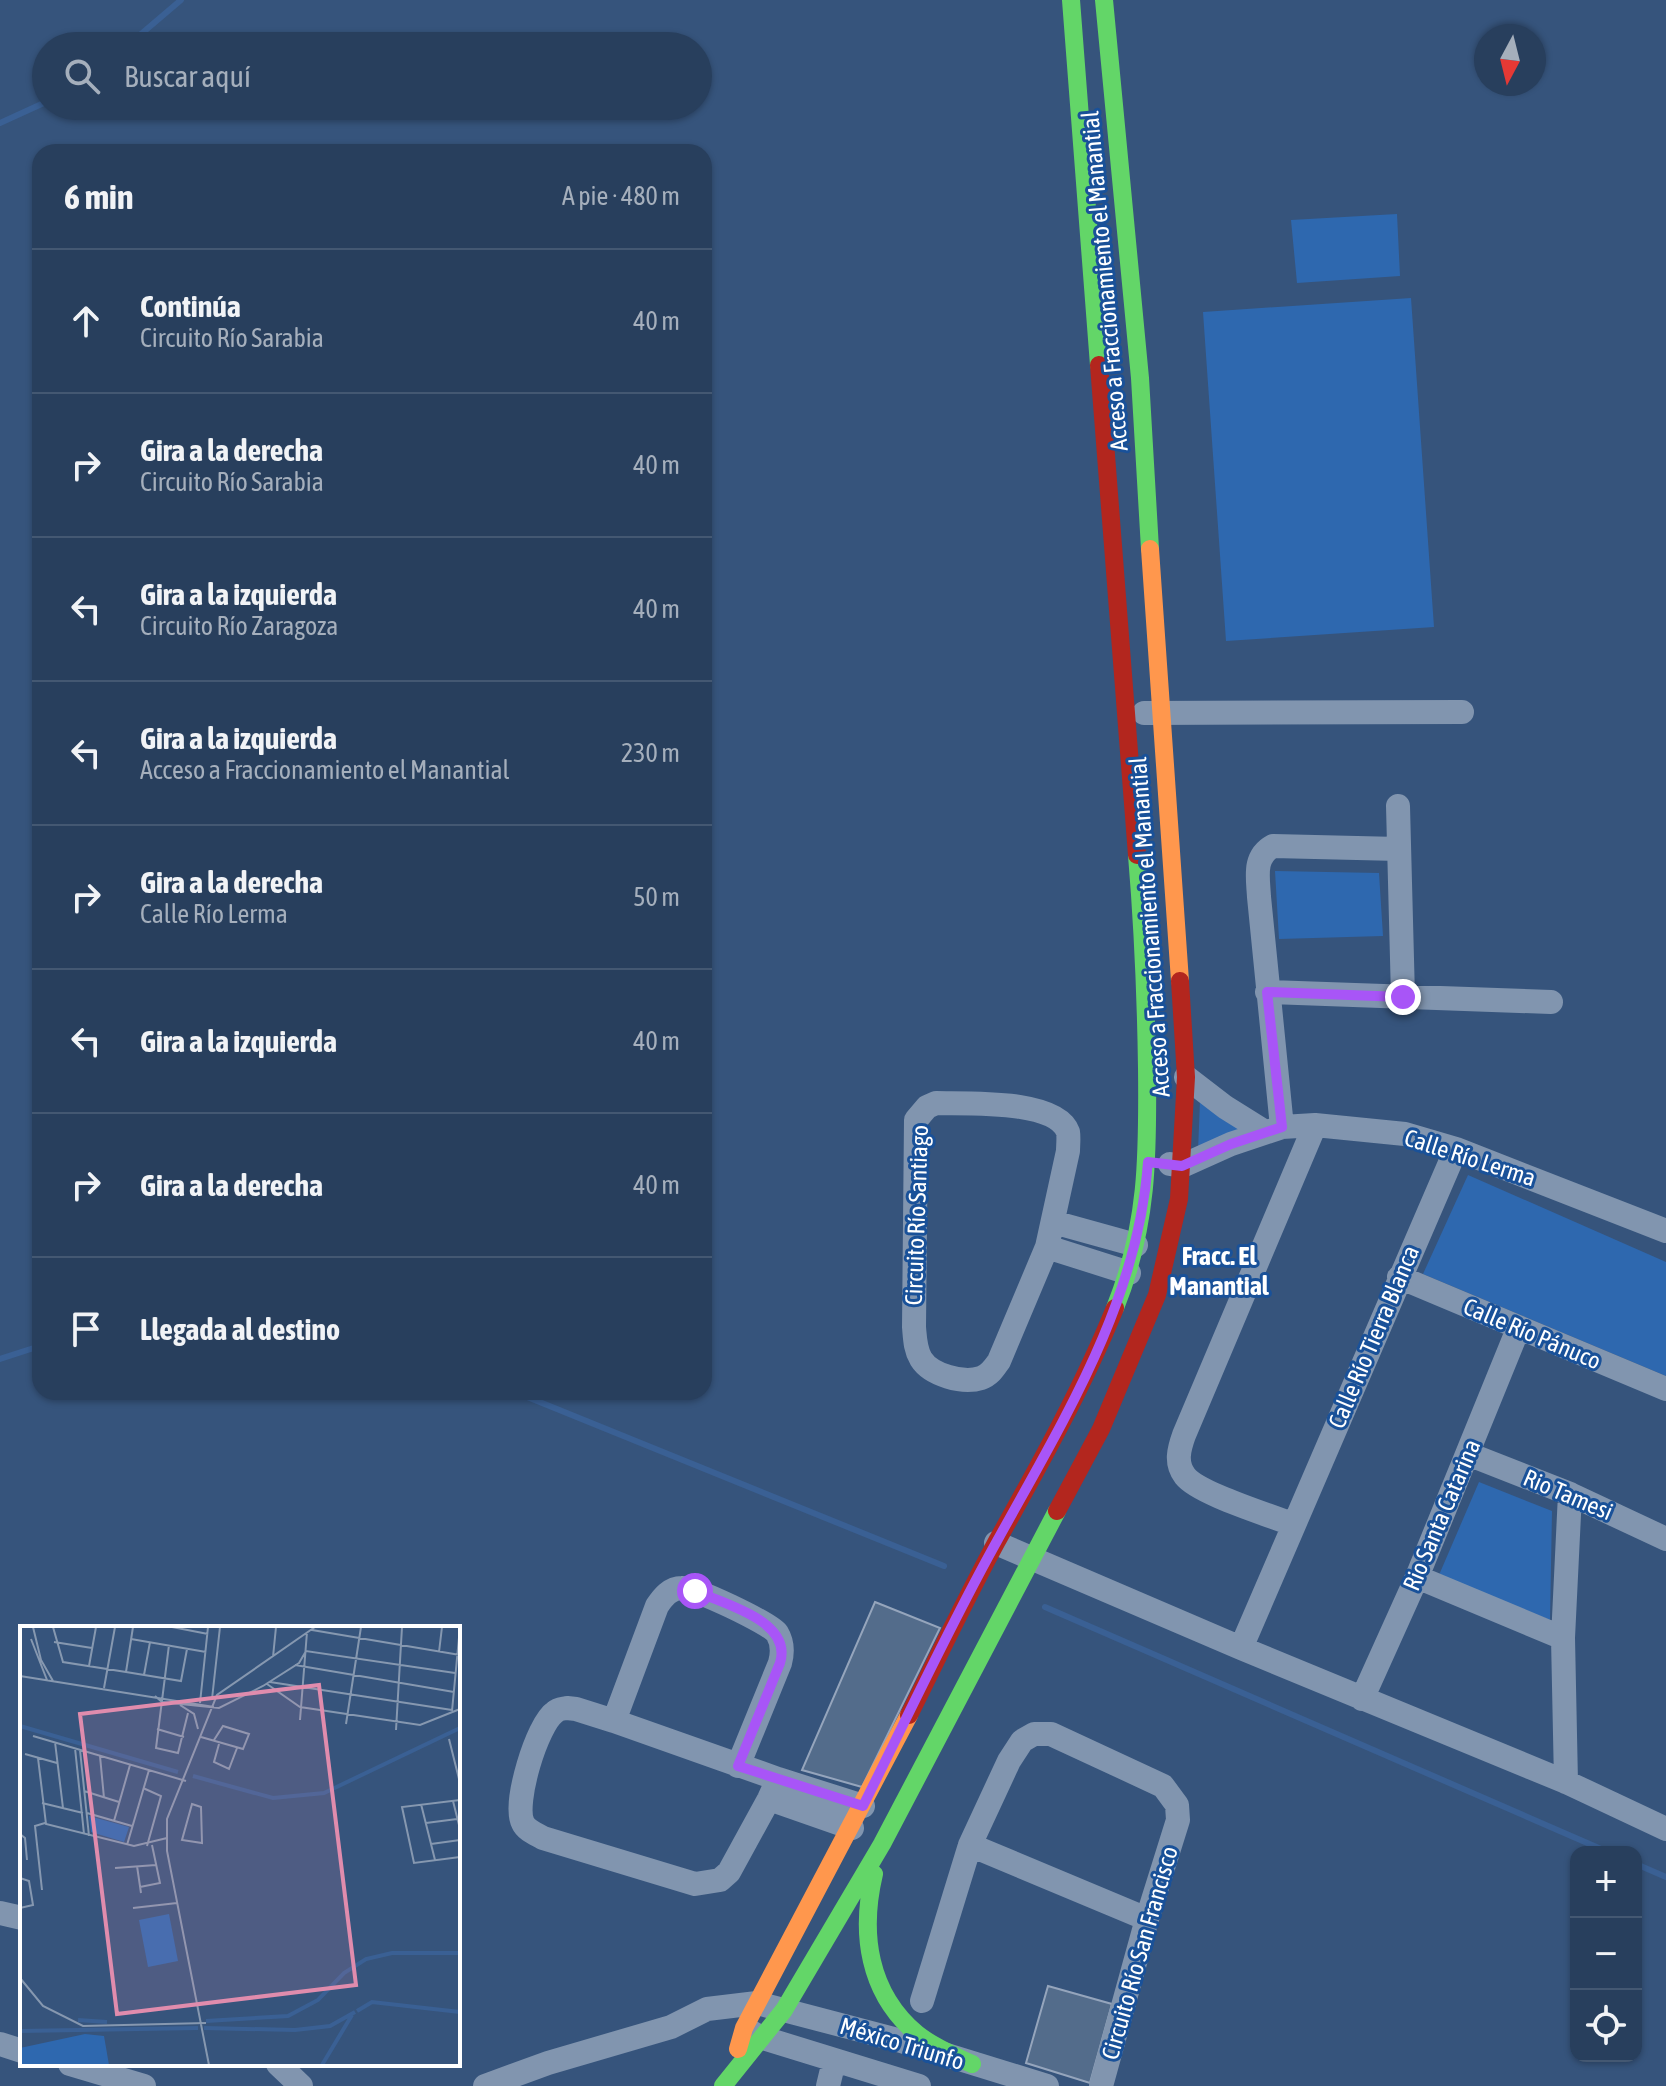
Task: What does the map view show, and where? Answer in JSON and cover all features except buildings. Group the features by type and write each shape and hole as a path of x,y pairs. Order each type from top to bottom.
{"main road":[{"name":"Acceso a Fraccionamiento el Manantial","path":"752,2033 757,2003 852,1828 996,1543 1050,1449 1090,1369 1129,1273 1136,1245 1148,1162 1146,966 1071,0"},
{"name":"Acceso a Fraccionamiento el Manantial","path":"752,2033 784,2010 882,1844 1101,1429 1157,1295 1177,1211 1186,1077 1176,904 1160,714 1140,378 1104,0"},
{"path":"882,1844 866,1898 867,1948 875,1974 884,1995 917,2035 972,2064"}],"street":[{"path":"1127,713 1462,712"},
{"path":"1398,806 1403,997"},
{"path":"1186,1077 1225,1107 1274,1129 1258,861 1273,846 1399,849"},
{"path":"1267,992 1551,1002"},
{"name":"Circuito Río Santiago","path":"936,1103 997,1105 1046,1113 1060,1122 1068,1135 1068,1151 1053,1222 1047,1247 999,1361 991,1373 983,1378 960,1380 926,1366 917,1348 914,1327 916,1120 921,1112 936,1103"},
{"path":"1294,1525 1201,1489 1184,1475 1178,1461 1184,1435 1315,1125"},
{"name":"Calle Río Lerma","path":"1182,1166 1274,1129 1315,1125 1405,1134 1456,1149 1666,1231"},
{"name":"Calle Río Tierra Blanca","path":"1241,1648 1456,1149"},
{"path":"1148,1162 1182,1166"},
{"path":"1053,1222 1136,1245"},
{"path":"1047,1247 1129,1273"},
{"name":"Calle Río Pánuco","path":"1399,1277 1666,1389"},
{"name":"Rio Santa Catarina","path":"1362,1699 1417,1577 1518,1329"},
{"name":"Rio Tamesi","path":"1468,1454 1570,1494 1666,1539"},
{"path":"1566,1782 1563,1638 1570,1494"},
{"path":"996,1543 1566,1782 1666,1829"},
{"path":"1417,1577 1563,1638"},
{"path":"614,1721 657,1606 673,1590 689,1588 767,1624 779,1636 783,1647 780,1663 738,1766"},
{"path":"774,1789 729,1872 720,1880 708,1883 695,1884 543,1838 523,1823 521,1810 532,1751 547,1720 555,1711 567,1708 614,1721 738,1766 774,1789 852,1828"},
{"name":"Circuito Río San Francisco","path":"970,1845 1009,1761 1022,1741 1043,1732 1163,1786 1177,1805 1178,1820 1101,2086"},
{"path":"774,1789 863,1806"},
{"path":"922,2001 970,1845 1147,1919"},
{"path":"0,1913 20,1918"},
{"path":"485,2086 548,2063 671,2027 707,2009 757,2003"},
{"name":"México Triunfo","path":"757,2003 898,2040 1047,2086"},
{"name":"México Triunfo","path":"707,2009 752,2033 919,2086"},
{"path":"733,2084 752,2033"},
{"path":"0,2044 20,2050"},
{"path":"828,2086 834,2061"},
{"path":"78,2066 120,2076 144,2086"},
{"path":"280,2066 301,2086"}],"shaded area":[{"path":"1397,214 1400,276 1297,283 1291,220"},
{"path":"1411,298 1434,627 1226,641 1203,312"},
{"path":"1275,871 1379,873 1383,936 1279,939"},
{"path":"1200,1101 1244,1131 1198,1151"},
{"path":"1468,1175 1666,1262 1666,1376 1423,1274"},
{"path":"1479,1482 1552,1511 1550,1620 1439,1575"}],"waterway":[{"path":"143,32 181,0"},
{"path":"0,123 32,108"},
{"path":"0,1359 32,1349"},
{"path":"535,1400 944,1566"},
{"path":"1045,1607 1594,1846"},
{"path":"1642,1867 1666,1877"}],"traffic: fast":[{"path":"1071,0 1099,365"},
{"path":"1104,0 1140,378 1150,549"},
{"path":"1115,1308 1134,1248 1146,1161 1146,1015 1137,855"},
{"path":"723,2086 784,2010 882,1844 1057,1511"},
{"path":"874,1874 868,1918 872,1961 878,1981 901,2018 917,2034 972,2064"}],"traffic: slow":[{"path":"1150,549 1180,981"},
{"path":"738,2049 744,2028 909,1715"}],"traffic: jam":[{"path":"1099,365 1137,855"},
{"path":"1057,1511 1101,1429 1157,1295 1179,1199 1186,1077 1180,981"},
{"path":"909,1715 974,1584 1045,1455 1115,1308"}],"district":[{"name":"Fracc. El Manantial","path":"1219,1271"}],"route":[{"path":"695,1591 767,1624 779,1636 783,1647 780,1663 738,1766 863,1806 996,1543 1050,1449 1096,1355 1129,1273 1141,1220 1148,1162 1182,1166 1231,1144 1282,1127 1267,992 1403,997"}]}
